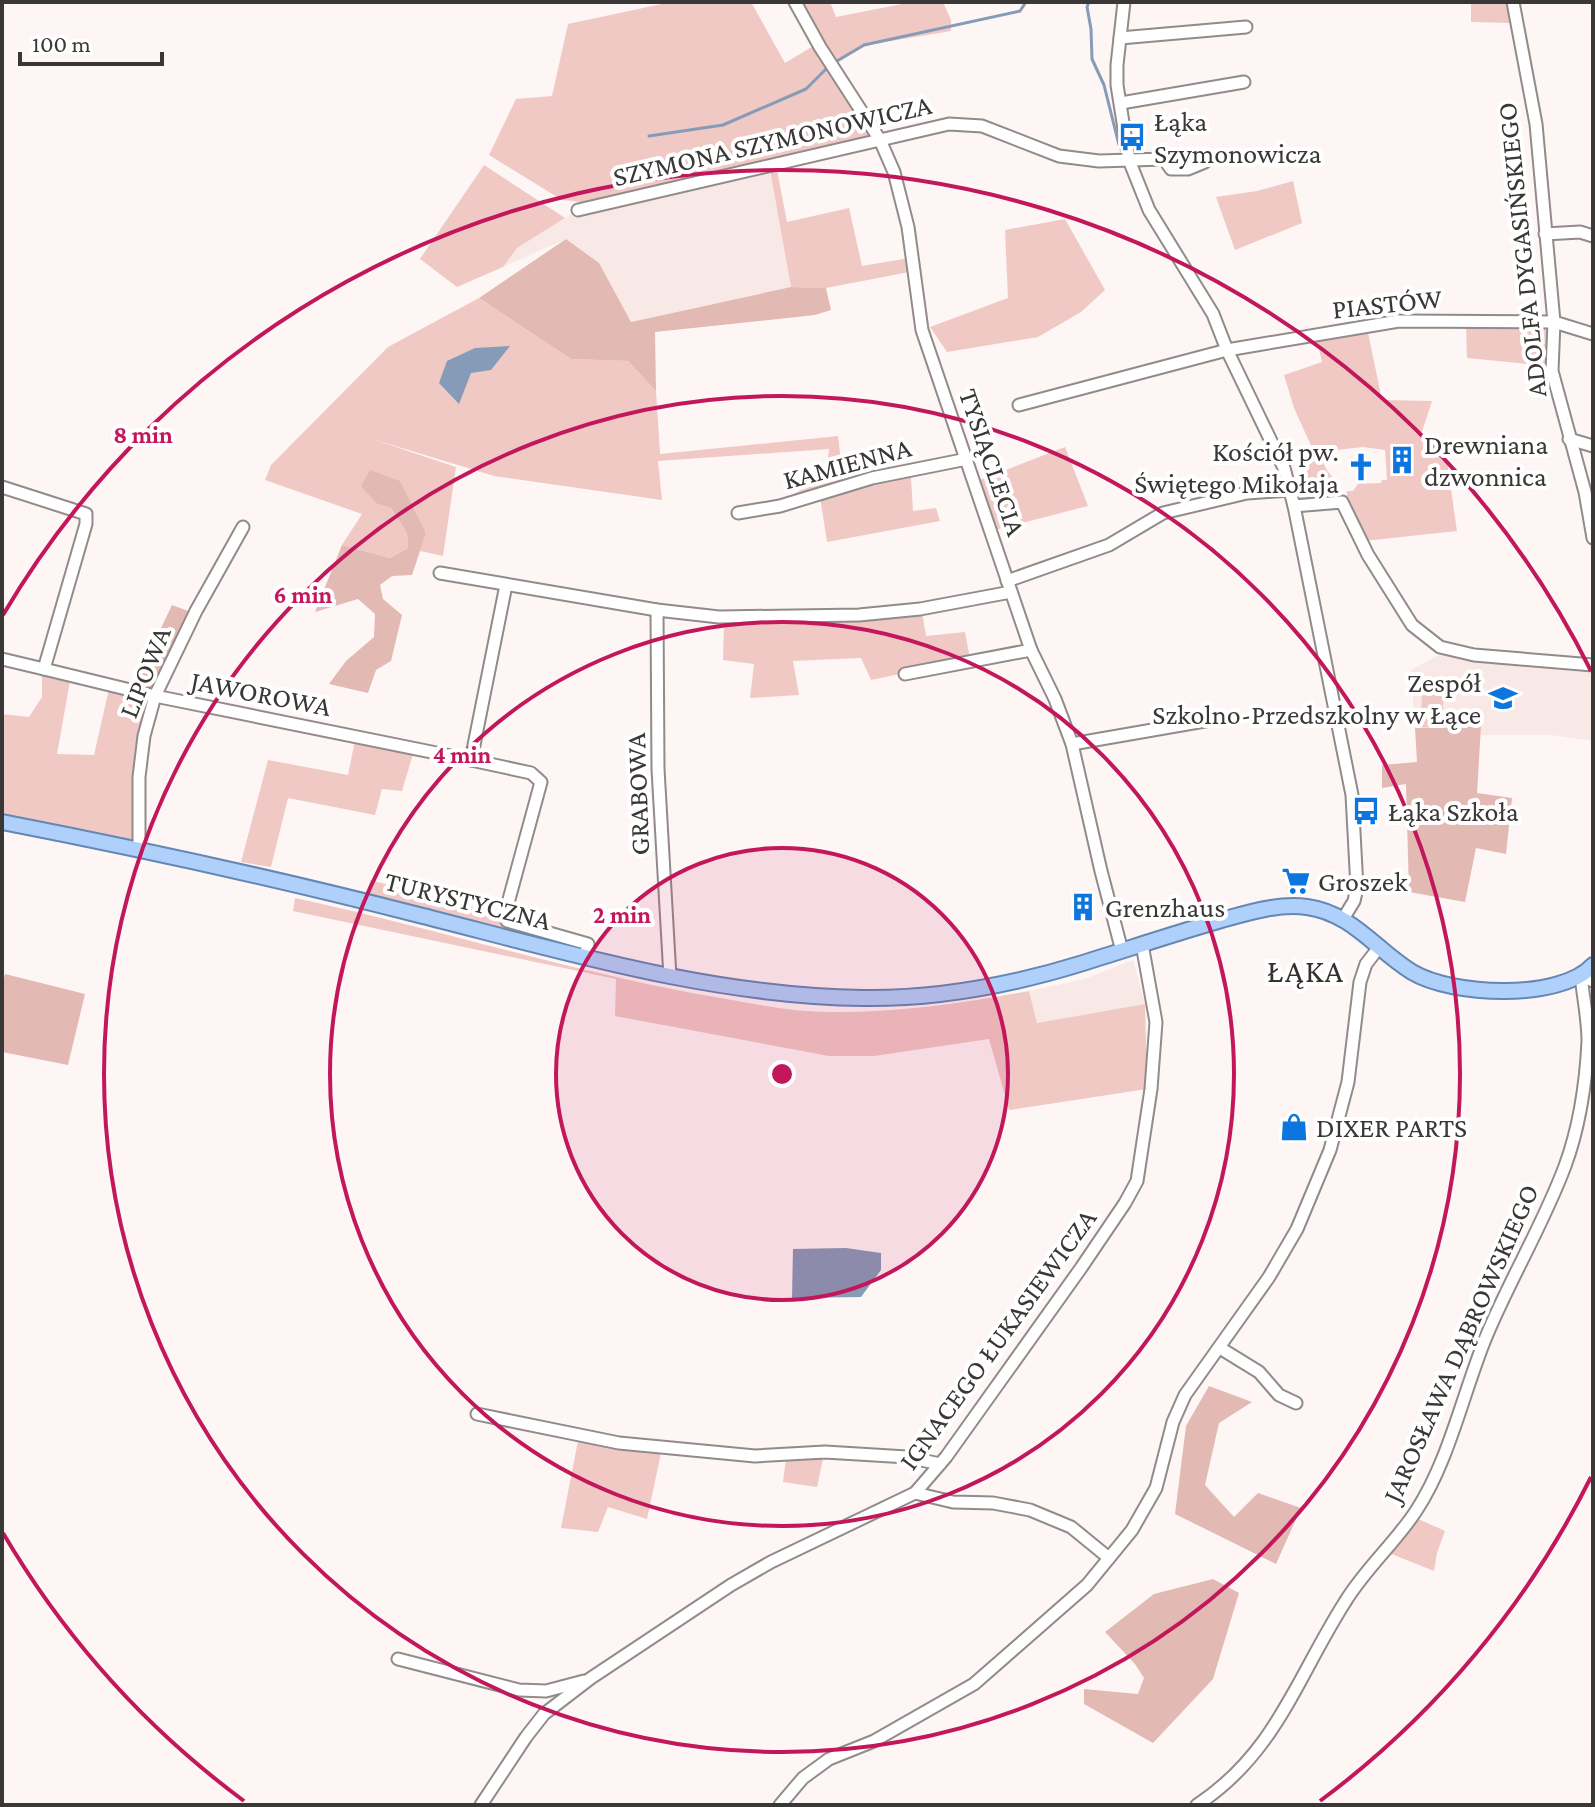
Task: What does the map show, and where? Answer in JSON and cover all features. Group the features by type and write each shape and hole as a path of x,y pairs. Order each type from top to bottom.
{"main road":[{"name":"TURYSTYCZNA","path":"2,822 258,874 670,977 796,995 916,997 1000,985 1257,911 1284,906 1308,907 1343,919 1380,946"},
{"path":"1380,946 1414,974 1452,985 1491,990 1550,988 1587,978 1593,965"}],"street":[{"name":"TYSIĄCLECIA","path":"795,2 880,140 894,172 908,227 922,330 1031,650 1055,699 1072,744 1122,951"},
{"path":"1124,2 1117,65 1129,160 1149,210 1213,314 1284,468 1294,506 1352,795 1357,888 1354,901 1343,919"},
{"name":"ADOLFA DYGASIŃSKIEGO","path":"1513,2 1536,124 1554,322 1552,371 1585,492 1593,538"},
{"path":"1120,38 1246,27"},
{"path":"1121,103 1244,82"},
{"name":"SZYMONA SZYMONOWICZA","path":"578,210 949,124 982,126 1059,156 1099,161 1164,159 1171,169 1188,169 1205,162"},
{"path":"1545,234 1580,232 1593,236"},
{"name":"PIASTÓW","path":"1019,405 1227,350 1399,321 1554,322 1593,334"},
{"path":"1569,439 1593,446"},
{"name":"KAMIENNA","path":"738,513 780,506 872,478 967,459"},
{"path":"2,487 86,514 86,524 44,669"},
{"path":"440,573 657,610 719,617 859,615 920,609 1009,586 1109,545 1163,513 1247,493 1289,490"},
{"path":"1294,506 1342,502 1368,555 1412,625 1440,647 1474,655 1593,665"},
{"name":"LIPOWA","path":"139,848 139,777 144,736 155,696 196,611 243,527"},
{"path":"471,760 506,585"},
{"name":"GRABOWA","path":"657,610 658,769 670,977"},
{"path":"905,674 1031,650"},
{"name":"JAWOROWA","path":"2,659 155,696 531,773 541,782 505,914 507,921 588,944 585,957"},
{"path":"1072,744 1216,719"},
{"name":"IGNACEGO ŁUKASIEWICZA","path":"481,1805 544,1714 591,1678 758,1570 915,1493 940,1464 1081,1268 1137,1181 1151,1089 1156,1022 1142,944"},
{"path":"780,1805 803,1778 829,1759 874,1741 974,1684 1087,1585 1132,1530 1156,1488 1173,1422 1185,1395 1269,1277 1297,1229 1330,1150 1348,1082 1360,982 1366,964 1380,946"},
{"name":"JAROSŁAWA DĄBROWSKIEGO","path":"1197,1805 1223,1788 1252,1759 1297,1689 1345,1602 1416,1512 1434,1476 1487,1335 1566,1164 1587,1058 1587,978"},
{"path":"1220,1348 1259,1372 1279,1395 1296,1403"},
{"path":"477,1414 633,1444 755,1456 825,1452 907,1457 940,1464"},
{"path":"915,1493 953,1502 993,1503 1030,1510 1071,1527 1109,1558"},
{"name":"IGNACEGO ŁUKASIEWICZA","path":"398,1659 519,1690 546,1691 591,1678"}],"shaded area":[{"path":"671,2 751,2 785,63 815,45 870,133 868,139 582,202 562,200 489,155 516,99 552,96 568,24"},
{"path":"802,2 830,2 836,17 912,2 943,2 951,20 951,31 867,45 836,63"},
{"path":"1471,2 1509,2 1513,23 1471,22"},
{"path":"484,165 565,218 517,248 503,267 457,287 420,259"},
{"path":"769,165 791,287 630,322 599,263 566,239 503,267 517,248 578,210"},
{"path":"770,170 777,170 787,222 849,208 862,266 909,258 909,272 826,288 791,287"},
{"path":"1293,181 1302,223 1235,250 1216,197 1257,191"},
{"path":"1065,219 1105,290 1081,312 1038,337 947,352 930,327 1008,298 1005,230"},
{"path":"566,239 599,263 631,322 791,287 826,288 831,310 815,315 655,332 656,391 628,361 571,359 479,298"},
{"path":"479,298 571,359 628,361 656,391 660,454 838,436 844,487 911,477 913,511 936,508 940,521 827,542 820,497 781,502 826,475 829,449 658,461 662,500 494,476 372,439 456,467 443,556 420,551 426,532 391,508 407,533 408,548 390,558 342,545 362,514 265,480 271,465 388,347"},
{"path":"1466,323 1520,323 1546,328 1548,366 1467,358"},
{"path":"1367,328 1382,400 1432,401 1420,438 1444,440 1457,531 1364,541 1343,499 1301,498 1298,461 1313,450 1294,408 1284,375 1322,362 1316,337","holes":["1363,447 1385,450 1387,480 1358,484 1353,491 1347,491 1347,497 1342,498 1323,461 1328,451"]},
{"path":"1065,447 1088,506 995,530 980,480"},
{"path":"370,470 400,481 426,533 412,575 392,576 380,585 383,599 402,615 391,661 376,670 368,693 329,684 346,661 374,637 375,614 358,599 315,612 342,545 390,558 408,548 407,533 391,508 376,503 361,486"},
{"path":"172,605 191,612 153,690 134,685"},
{"path":"922,612 926,636 965,632 970,659 871,680 861,658 793,661 799,695 750,698 754,664 723,660 724,623 857,622"},
{"name":"Zespół Szkolno-Przedszkolny w Łące","path":"1443,653 1593,669 1593,741 1551,735 1480,735 1481,727 1415,728 1411,670"},
{"path":"42,675 70,681 57,754 94,755 109,689 147,698 135,748 133,840 2,816 2,714 29,717 42,697"},
{"path":"1422,686 1443,686 1443,727 1421,727"},
{"path":"1481,726 1477,793 1512,798 1506,854 1476,848 1465,902 1409,892 1406,784 1382,788 1382,765 1417,762 1415,728"},
{"path":"355,740 413,754 402,791 382,789 375,815 288,798 271,867 241,862 268,760 348,775"},
{"path":"370,880 502,915 564,940 569,945 368,893"},
{"path":"295,898 596,973 780,1008 813,1012 880,1011 1029,991 1037,1023 1145,1004 1147,1089 1009,1110 989,1039 874,1056 829,1056 615,1016 616,979 293,911"},
{"path":"1133,960 1145,1004 1037,1023 1029,991 1085,979"},
{"path":"5,974 85,994 68,1065 2,1052 2,987"},
{"path":"1209,1386 1252,1402 1219,1423 1205,1485 1234,1517 1258,1493 1301,1508 1276,1564 1175,1514 1186,1426"},
{"path":"578,1441 661,1453 647,1519 608,1507 598,1532 561,1528"},
{"path":"786,1459 823,1459 817,1487 783,1482"},
{"path":"1416,1518 1445,1531 1434,1571 1389,1553"},
{"path":"1213,1579 1239,1593 1213,1679 1153,1743 1084,1704 1084,1689 1138,1694 1144,1678 1105,1632 1154,1594"}],"water":[{"path":"510,346 491,370 471,373 459,404 439,383 447,361 475,348"},
{"path":"846,1248 881,1253 881,1270 861,1297 792,1298 793,1249"}],"waterway":[{"path":"837,61 864,45 1020,11 1026,2"},
{"path":"1089,2 1092,59 1104,85 1119,145"},
{"path":"649,136 723,125 806,89 827,68"}],"place":[{"name":"Łąka Szymonowicza","path":"1132,137"},
{"name":"Drewniana dzwonnica","path":"1402,460"},
{"name":"Kościół pw. Świętego Mikołaja","path":"1361,467"},
{"name":"Zespół Szkolno-Przedszkolny w Łące","path":"1503,698"},
{"name":"Łąka Szkoła","path":"1366,811"},
{"name":"Groszek","path":"1296,881"},
{"name":"Grenzhaus","path":"1083,907"},
{"name":"DIXER PARTS","path":"1294,1127"}],"district":[{"name":"ŁĄKA","path":"1306,971"}]}
